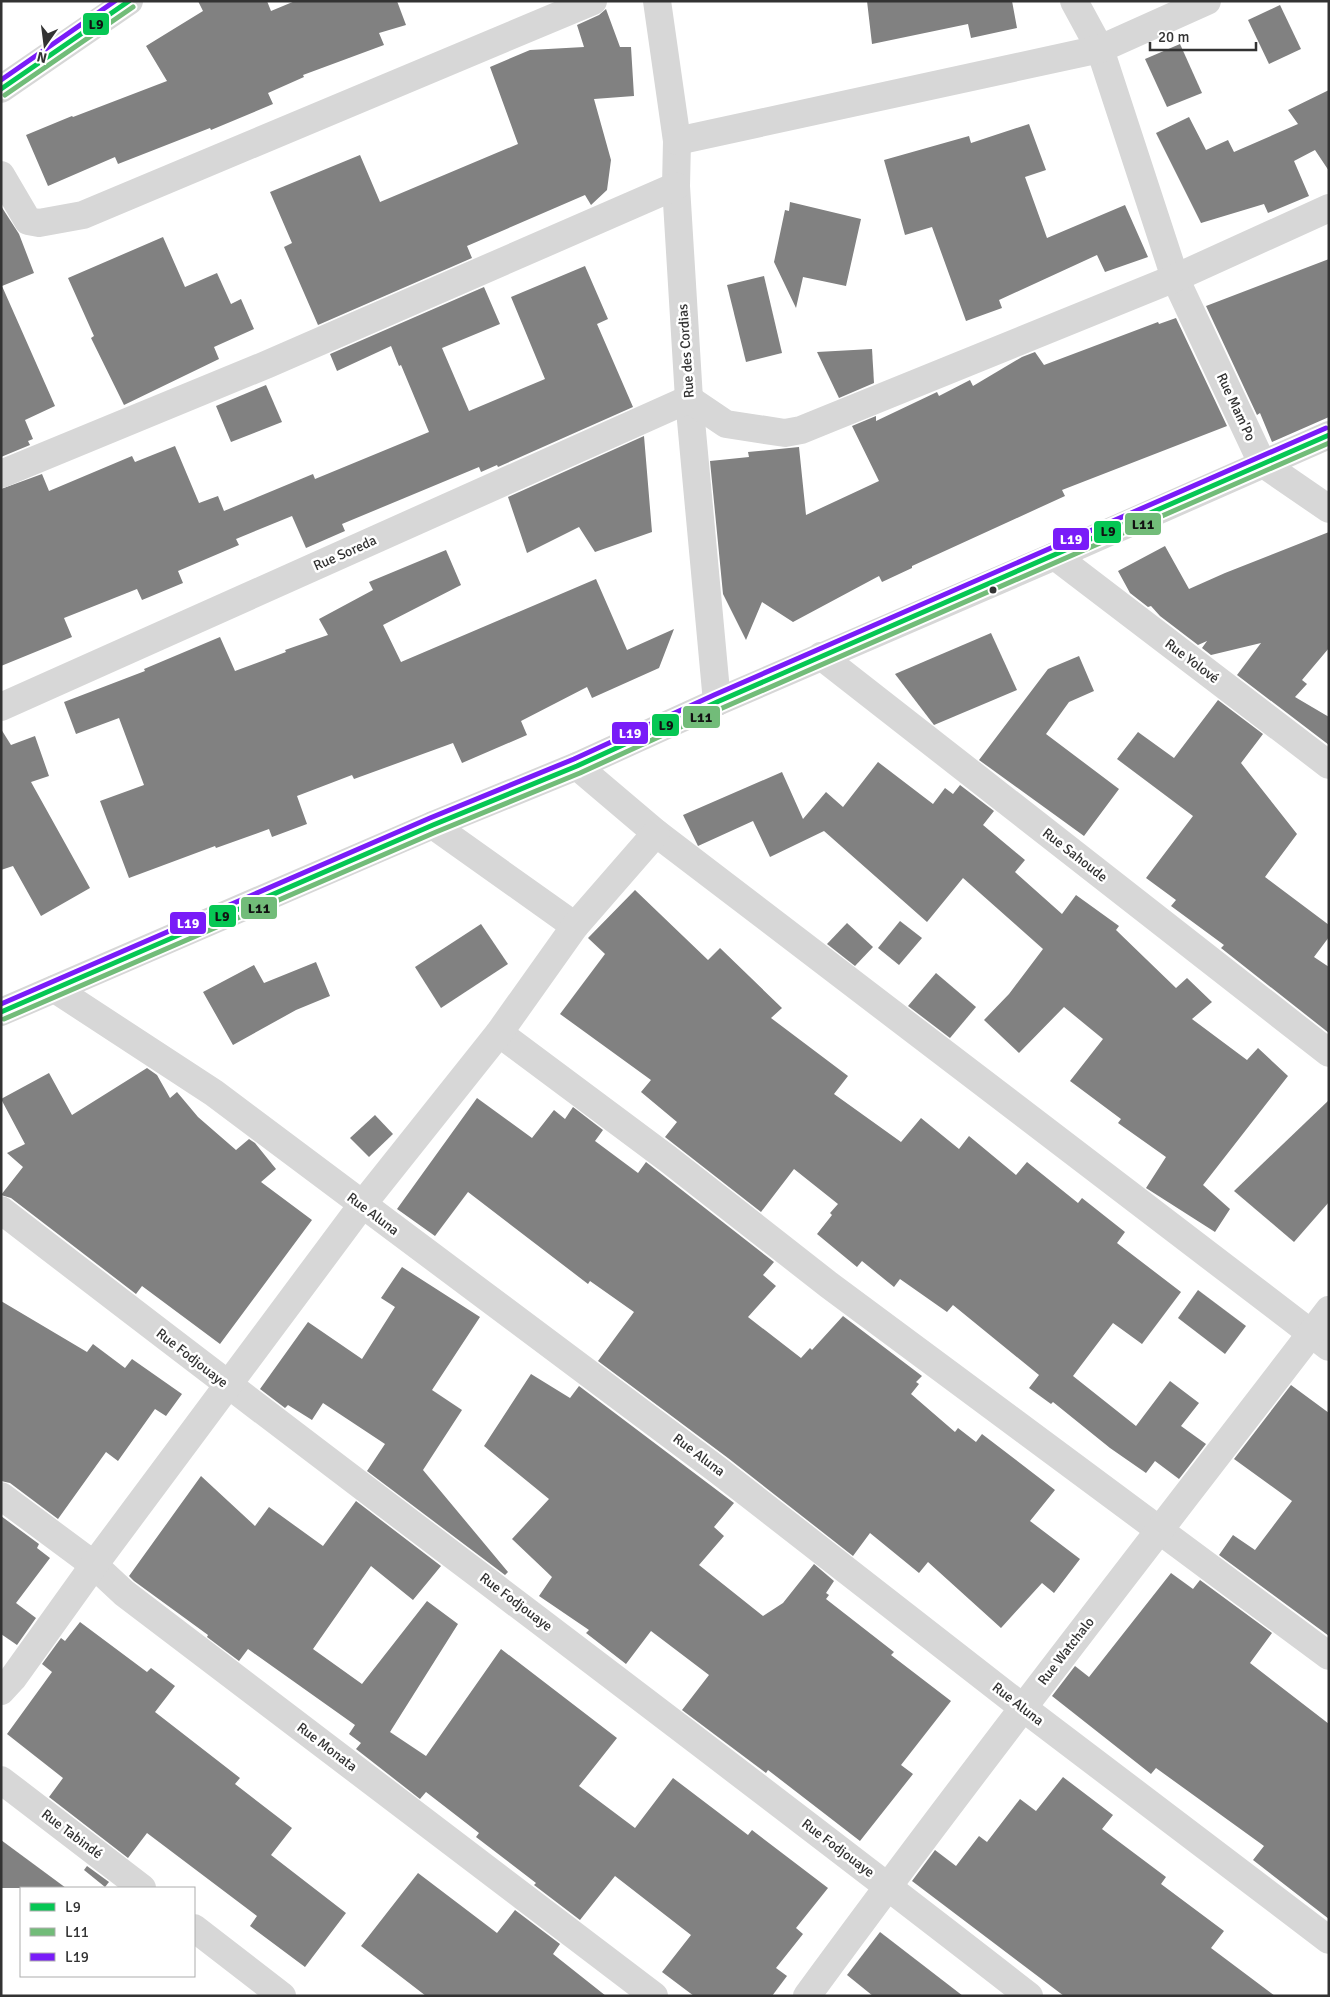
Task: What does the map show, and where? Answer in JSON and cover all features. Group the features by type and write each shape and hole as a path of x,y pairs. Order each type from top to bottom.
{"street":[{"path":"1,89 129,1"},
{"path":"1,174 28,221 39,223 83,215 594,1"},
{"name":"Rue des Cordias","path":"658,1 677,142 676,186 689,399 717,702"},
{"name":"Rue Mam'Po","path":"1074,1 1100,49 1175,278 1262,463 1329,510"},
{"path":"677,142 1100,49 1207,1"},
{"path":"1,474 268,364 676,186"},
{"path":"689,399 726,424 786,433 801,430 1175,278 1329,208"},
{"name":"Rue Soreda","path":"1,707 689,399"},
{"path":"1,1012 433,825 577,766 821,656 1055,556 1329,435"},
{"name":"Rue Yolové","path":"1055,556 1329,765"},
{"name":"Rue Sahoude","path":"821,656 1329,1053"},
{"path":"577,766 656,833 1320,1340"},
{"path":"433,825 575,926"},
{"path":"1,1691 13,1678 227,1385 362,1206 499,1034 575,926 656,833"},
{"name":"Rue Aluna","path":"55,989 214,1093 362,1206 719,1470 1022,1707 1329,1940"},
{"path":"499,1034 668,1159 830,1285 1329,1656"},
{"name":"Rue Fodjouaye","path":"1,1210 227,1385 888,1886 1029,1996"},
{"name":"Rue Watchalo","path":"807,1996 1022,1707 1160,1530 1320,1340 1329,1310"},
{"name":"Rue Monata","path":"1,1496 94,1565 124,1593 654,1996"},
{"name":"Rue Tabindé","path":"1,1780 141,1887"},
{"path":"195,1929 282,1996"}],"building":[{"path":"198,1 267,1 271,11 295,1 397,1 406,25 379,33 384,45 303,75 304,77 268,93 273,104 211,130 210,128 118,164 115,157 48,186 26,135 167,81 146,46 203,11"},
{"path":"867,1 1012,1 1017,28 971,38 968,24 872,44"},
{"path":"1280,5 1301,49 1269,64 1248,20"},
{"path":"606,9 620,47 631,47 634,96 594,99 611,160 607,190 591,205 585,195 467,246 472,258 318,325 284,247 292,243 270,192 360,155 380,202 518,144 490,67 530,50 584,47 577,25 599,15"},
{"path":"1180,44 1202,93 1167,107 1145,59"},
{"path":"1329,90 1329,171 1315,150 1294,161 1309,196 1268,213 1264,204 1201,223 1156,133 1189,117 1206,150 1228,140 1234,152 1298,124 1288,110"},
{"path":"1029,124 1046,170 1025,177 1047,238 1125,205 1148,257 1105,272 1097,255 999,300 1002,308 966,321 932,227 905,235 884,160 969,136 971,143"},
{"path":"790,202 861,219 846,286 803,277 796,308 774,262 785,210 789,211"},
{"path":"1,206 19,234 34,273 2,286 55,406 25,420 33,439 28,441 30,445 1,457"},
{"path":"163,237 185,287 217,273 231,304 241,299 254,329 214,347 219,359 124,405 91,338 94,336 68,278"},
{"path":"1329,259 1329,417 1272,442 1260,413 1257,415 1206,306"},
{"path":"585,266 608,319 597,324 633,407 498,467 497,465 481,472 479,467 342,524 345,531 306,548 292,516 236,539 239,545 178,571 183,583 142,600 137,589 64,618 72,637 1,666 1,489 42,474 49,491 132,456 135,462 175,446 199,503 218,496 224,511 313,474 315,479 429,432 391,346 337,371 330,354 484,287 500,324 442,348 469,411 545,379 511,297"},
{"path":"764,276 782,353 746,362 727,285"},
{"path":"1176,318 1227,426 1062,490 1065,496 912,566 912,568 882,582 879,576 793,622 762,602 746,640 723,594 710,461 749,457 748,452 799,447 806,515 879,481 852,426 876,416 876,421 937,392 939,396 970,380 973,386 1022,357 1035,352 1044,365 1158,322 1159,324"},
{"path":"872,349 874,383 839,398 817,352"},
{"path":"266,385 282,422 231,442 216,406"},
{"path":"644,436 652,532 595,552 579,527 527,553 508,497"},
{"path":"1329,532 1329,648 1302,680 1307,684 1295,697 1329,717 1329,745 1237,675 1261,643 1211,655 1202,648 1207,641 1198,645 1160,616 1151,606 1148,607 1130,593 1118,571 1165,546 1189,589"},
{"path":"446,550 461,585 383,625 401,662 596,579 627,650 674,629 659,668 592,698 587,687 521,721 527,735 462,763 453,743 354,779 352,775 297,796 307,824 272,837 269,829 216,848 215,846 129,878 100,801 144,785 119,718 76,734 64,702 145,671 144,669 220,637 235,671 286,652 285,650 328,635 319,619 373,590 369,582"},
{"path":"991,633 1017,690 934,725 895,674"},
{"path":"1079,656 1094,691 1069,702 1046,734 1119,789 1084,836 979,760 1048,669"},
{"path":"1218,700 1263,734 1241,763 1297,834 1265,877 1329,925 1329,937 1314,957 1329,967 1329,1033 1221,948 1224,945 1171,906 1176,900 1146,878 1193,816 1117,759 1138,732 1174,758"},
{"path":"1,729 11,745 35,736 49,776 31,782 90,888 41,916 13,866 1,870"},
{"path":"878,762 933,804 945,788 953,794 960,785 994,811 983,825 1025,860 1015,872 1062,914 1076,895 1119,926 1116,930 1176,988 1187,978 1212,1002 1192,1019 1247,1060 1258,1048 1288,1076 1203,1185 1230,1209 1215,1232 1146,1188 1166,1157 1118,1123 1121,1119 1070,1081 1103,1039 1064,1007 1019,1053 984,1020 1009,994 1043,949 963,878 927,922 824,831 770,857 753,821 698,846 683,815 782,772 803,819 826,792 843,807"},
{"path":"635,890 708,960 720,948 782,1008 771,1018 848,1076 834,1094 901,1142 921,1118 959,1149 969,1136 1016,1175 1027,1162 1078,1203 1082,1198 1125,1232 1117,1243 1181,1292 1142,1344 1113,1323 1073,1376 1136,1426 1170,1381 1199,1403 1181,1426 1206,1444 1179,1479 1155,1461 1146,1473 1110,1448 1053,1402 1051,1404 1029,1388 1039,1375 953,1305 947,1312 900,1279 894,1287 862,1261 857,1267 817,1234 838,1204 794,1169 761,1212 665,1137 677,1122 641,1092 651,1080 560,1014 605,954 588,938"},
{"path":"900,921 922,938 899,965 878,948"},
{"path":"847,923 873,947 855,966 827,944"},
{"path":"481,924 508,964 441,1008 415,967"},
{"path":"316,962 330,996 296,1010 233,1045 203,992 254,965 264,983"},
{"path":"936,973 976,1007 950,1038 908,1006"},
{"path":"147,1068 157,1075 170,1098 177,1092 198,1117 236,1150 249,1139 255,1143 276,1169 261,1182 312,1220 220,1344 142,1286 136,1294 11,1198 1,1195 23,1167 7,1153 25,1144 1,1099 49,1073 72,1115"},
{"path":"477,1098 532,1138 554,1110 565,1119 573,1107 603,1130 595,1141 638,1173 646,1162 774,1262 763,1275 776,1286 748,1317 801,1358 810,1348 812,1350 843,1316 922,1376 916,1382 919,1384 911,1394 955,1432 958,1428 976,1442 982,1434 1055,1490 1030,1521 1080,1559 1054,1593 1042,1583 1001,1628 928,1562 919,1573 870,1533 853,1556 728,1458 598,1361 634,1312 590,1281 588,1284 468,1192 435,1236 397,1209"},
{"path":"1329,1100 1329,1202 1294,1242 1234,1191"},
{"path":"375,1115 393,1134 369,1157 350,1138"},
{"path":"402,1267 480,1317 432,1390 462,1410 423,1470 508,1572 505,1575 367,1471 385,1444 323,1403 312,1420 288,1405 285,1408 260,1389 308,1322 362,1359 395,1307 381,1298"},
{"path":"1198,1290 1246,1326 1225,1354 1178,1318"},
{"path":"1,1301 87,1352 93,1344 125,1368 132,1359 182,1394 166,1416 155,1409 118,1461 106,1452 58,1519 10,1483 1,1481"},
{"path":"531,1374 570,1398 579,1386 734,1503 714,1527 724,1536 699,1565 763,1616 783,1603 814,1564 834,1581 826,1593 829,1595 826,1599 894,1652 891,1655 951,1701 901,1765 913,1774 860,1841 768,1770 766,1773 682,1710 709,1675 651,1631 626,1664 586,1633 589,1630 539,1596 552,1577 512,1539 549,1499 484,1446"},
{"path":"1291,1385 1329,1413 1329,1636 1219,1555 1233,1535 1255,1550 1292,1501 1234,1459"},
{"path":"201,1476 255,1526 269,1507 323,1546 356,1501 441,1566 413,1600 371,1566 313,1649 362,1684 427,1601 458,1624 390,1732 426,1756 501,1649 617,1738 579,1786 635,1828 673,1778 748,1835 752,1830 828,1888 796,1928 803,1934 776,1968 787,1976 772,1996 694,1996 662,1972 691,1935 615,1876 580,1920 476,1837 479,1833 426,1792 420,1799 356,1749 361,1743 349,1734 355,1725 248,1649 239,1661 207,1637 208,1635 134,1581 129,1576"},
{"path":"1,1516 39,1544 37,1548 50,1558 16,1603 36,1618 17,1645 1,1634"},
{"path":"1171,1573 1193,1589 1200,1580 1272,1633 1250,1663 1329,1724 1329,1919 1253,1860 1264,1846 1156,1768 1151,1774 1052,1696 1075,1666 1089,1677"},
{"path":"80,1622 147,1672 151,1668 175,1686 155,1712 240,1778 235,1784 292,1828 271,1855 346,1913 305,1967 250,1926 257,1916 147,1833 128,1858 49,1797 63,1778 7,1734 52,1672 42,1664 61,1638 65,1641"},
{"path":"1063,1777 1113,1815 1102,1829 1166,1877 1161,1884 1224,1931 1211,1948 1275,1996 1064,1996 912,1881 935,1850 956,1866 979,1836 987,1842 1020,1799 1036,1811"},
{"path":"1,1840 65,1887 20,1887 1,1888"},
{"path":"87,1866 109,1882 105,1887 84,1870"},
{"path":"418,1873 497,1933 515,1910 560,1944 553,1954 606,1996 426,1996 361,1946"},
{"path":"880,1932 963,1996 873,1996 847,1975"}],"transit line":[{"name":"L19","path":"1,80 115,1"},
{"name":"L9","path":"1,89 129,1"},
{"name":"L11","path":"5,95 133,7"},
{"name":"L19","path":"1,1004 430,818 574,759 714,695 1326,428"},
{"name":"L9","path":"1,1012 433,825 577,766 717,702 1329,435"},
{"name":"L11","path":"4,1019 436,832 580,773 720,709 1329,443"}]}
